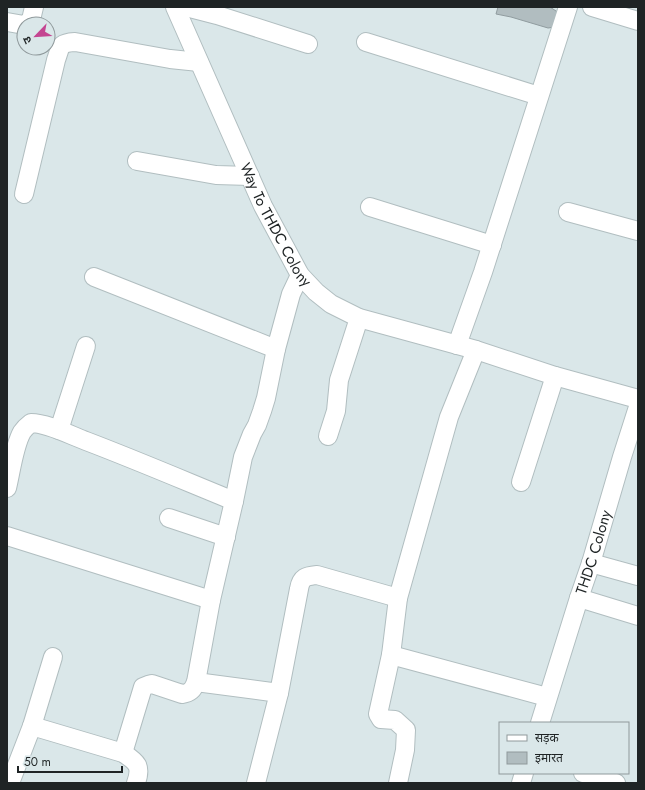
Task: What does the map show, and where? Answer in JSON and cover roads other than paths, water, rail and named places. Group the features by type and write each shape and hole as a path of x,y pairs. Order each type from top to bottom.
{"street":[{"name":"Way To THDC Colony","path":"175,7 263,206 300,275 316,292 331,304 359,318 466,347"},
{"path":"186,7 217,15 308,44"},
{"path":"398,783 405,750 406,730 395,720 381,719 378,714 391,656 398,598 449,417 483,272 568,7"},
{"path":"592,7 638,21"},
{"path":"24,194 56,60 60,47 63,44 75,42 170,59 199,62"},
{"path":"366,42 539,96"},
{"path":"137,161 216,176 250,176"},
{"path":"370,207 492,245"},
{"path":"568,212 638,231"},
{"path":"123,754 143,687 148,684 152,684 182,694 187,694 194,688 211,600 241,467 246,448 257,425 266,398 276,349 291,294 300,275"},
{"path":"94,277 276,349"},
{"path":"328,436 336,411 339,380 359,318"},
{"path":"59,430 86,346"},
{"path":"466,347 555,376 638,399"},
{"path":"521,482 555,376"},
{"name":"THDC Colony","path":"540,722 591,563 638,407"},
{"path":"7,488 18,442 22,432 31,423 36,423 59,430 129,457 234,502"},
{"path":"169,518 226,536"},
{"path":"7,536 211,600"},
{"path":"591,563 638,576"},
{"path":"256,783 279,693 300,583 304,578 317,575 398,598"},
{"path":"579,598 638,616"},
{"path":"391,656 547,697"},
{"path":"10,783 32,726 53,657"},
{"path":"196,682 279,693"},
{"path":"32,726 123,754 133,759 139,769 139,775 136,783"},
{"path":"586,774 616,783"}]}
